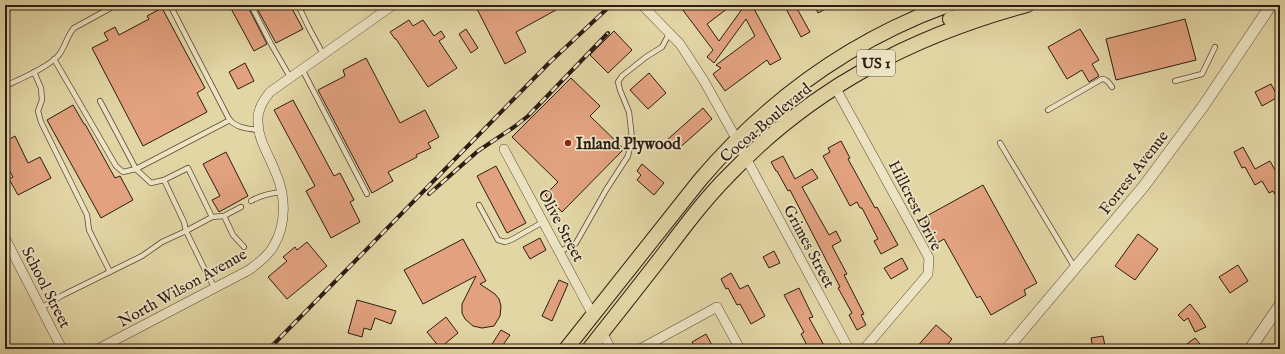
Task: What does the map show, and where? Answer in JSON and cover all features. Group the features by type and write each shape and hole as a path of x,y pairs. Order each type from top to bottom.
{"main road":[{"name":"Cocoa Boulevard","path":"566,349 704,175 737,140 785,96 832,62 878,35 930,11 948,5"},
{"path":"893,54 912,35 986,5"},
{"name":"Cocoa Boulevard","path":"589,349 724,180 746,158 789,120 860,71 893,54 956,27 1027,5"},
{"path":"602,332 602,324 606,313 650,255 658,233"},
{"path":"581,349 592,334 595,324 593,315"}],"street":[{"path":"259,130 258,122 261,106 270,92 394,5"},
{"name":"Grimes Street","path":"642,5 680,44 704,81 849,349"},
{"name":"Forrest Avenue","path":"1007,349 1149,180 1204,106 1271,5"},
{"name":"Hillcrest Drive","path":"835,87 929,258 928,274 864,349"},
{"name":"North Wilson Avenue","path":"98,349 249,270 262,260 272,248 278,237 282,223 284,210 283,195 282,186 261,141 259,130"},
{"name":"Olive Street","path":"504,149 593,315"},
{"name":"School Street","path":"5,238 62,349"},
{"path":"1250,349 1280,304"},
{"path":"640,349 717,307 740,349"},
{"path":"602,332 611,349"}],"lane":[{"path":"5,86 46,65 54,59 63,48 68,34 74,28 116,5"},
{"path":"170,5 230,120 233,123 246,128 259,130"},
{"path":"251,5 290,77"},
{"path":"298,5 308,28 323,54"},
{"path":"559,252 576,243 606,190 628,156 632,138 629,112 618,82 622,76 646,57 662,47 669,34"},
{"path":"1175,81 1202,74 1215,46"},
{"path":"54,59 116,166 123,172 136,169 230,120"},
{"path":"302,69 367,194"},
{"path":"34,72 41,88 42,100 38,111 41,122 87,215 89,230 110,272"},
{"path":"1048,110 1102,79 1105,79 1112,87"},
{"path":"100,101 136,169 151,183 164,180 188,168 212,217"},
{"path":"1000,143 1075,268"},
{"path":"164,180 184,222 186,231 215,288"},
{"path":"251,201 271,193 283,195"},
{"path":"479,205 498,240 505,242 544,222"},
{"path":"41,308 63,295 142,256 162,242 212,217 224,216 241,207"},
{"path":"224,216 233,235 244,247"}],"building":[{"path":"229,5 247,5 267,44 254,51"},
{"path":"255,5 290,5 303,29 276,43"},
{"path":"475,5 565,5 516,32 526,52 505,64"},
{"path":"679,5 732,5 707,24 719,41 745,5 752,5 781,59 770,65 767,60 725,91 713,74 721,68 716,65 755,36 746,19 714,63 707,57 713,50"},
{"path":"784,5 795,5 810,32 801,37"},
{"path":"814,5 833,5 818,13"},
{"path":"162,8 205,88 197,93 207,112 143,146 92,48 108,40 104,33 115,27 119,35 149,19 147,16"},
{"path":"1185,19 1196,60 1116,80 1106,39"},
{"path":"409,20 413,26 423,20 434,36 441,31 445,37 439,41 457,68 428,87 390,32"},
{"path":"466,29 478,48 471,53 459,34"},
{"path":"1080,29 1099,60 1092,64 1099,76 1089,82 1082,70 1067,79 1048,47"},
{"path":"614,31 632,50 608,73 590,55"},
{"path":"366,58 400,123 425,110 439,137 428,143 431,148 388,172 393,181 372,193 318,90 345,76 343,70"},
{"path":"245,63 254,81 238,89 229,72"},
{"path":"649,73 666,93 648,109 630,90"},
{"name":"Inland Plywood","path":"571,78 600,106 590,116 624,149 562,212 545,195 558,182 512,137"},
{"path":"1271,84 1278,97 1262,106 1255,92"},
{"path":"293,100 334,176 340,173 354,200 350,202 360,222 331,238 306,191 315,186 274,110"},
{"path":"73,105 115,178 120,176 133,200 101,218 47,120"},
{"path":"703,108 712,119 677,150 668,139"},
{"path":"15,136 28,163 40,157 51,178 18,195 9,179 13,177 5,163 5,142"},
{"path":"841,141 850,158 848,159 875,208 877,207 898,245 881,254 874,241 878,239 862,208 860,208 857,202 850,206 823,156 830,152 828,148"},
{"path":"1243,147 1255,169 1270,161 1280,179 1280,204 1273,191 1269,193 1262,181 1255,185 1245,167 1242,168 1234,152"},
{"path":"226,152 248,196 219,212 212,200 220,196 203,164"},
{"path":"783,156 795,179 812,169 818,178 802,187 829,235 836,231 841,241 832,246 847,274 844,275 864,314 861,315 866,325 857,330 849,315 852,313 838,288 840,287 790,190 788,191 771,162"},
{"path":"642,164 664,183 654,195 637,180 641,175 637,171"},
{"path":"496,166 526,223 507,233 477,176"},
{"path":"983,185 1037,283 1024,290 1026,295 991,315 980,296 977,298 944,239 937,243 923,218"},
{"path":"1138,234 1158,249 1135,280 1115,266"},
{"path":"540,238 546,250 530,259 523,247"},
{"path":"463,239 486,281 480,284 495,294 499,299 501,306 500,316 494,326 482,328 473,326 465,319 462,313 462,304 476,276 423,304 404,270"},
{"path":"307,242 327,266 287,299 268,277 287,261 283,257 295,247 297,250"},
{"path":"774,251 780,263 769,268 763,257"},
{"path":"902,258 908,269 891,279 884,268"},
{"path":"1238,265 1248,281 1230,293 1219,277"},
{"path":"731,273 740,289 748,285 765,316 751,324 740,304 737,305 728,288 726,289 721,279"},
{"path":"559,280 568,284 552,321 542,316"},
{"path":"799,288 813,317 809,318 826,349 809,349 801,334 804,332 784,295"},
{"path":"357,300 396,311 391,324 375,318 371,330 364,328 362,337 348,333"},
{"path":"1190,304 1206,327 1195,332 1188,318 1184,321 1178,315"},
{"path":"446,317 458,333 440,348 427,332"},
{"path":"936,325 952,339 944,349 915,349"},
{"path":"501,330 510,335 500,349 489,349"},
{"path":"706,334 714,349 696,349 692,342"},
{"path":"1103,336 1105,346 1093,349 1091,338"},
{"path":"1195,338 1204,349 1180,349"}],"railway":[{"path":"269,349 550,62 611,5"},
{"path":"429,194 478,151 528,116 608,33"}],"place":[{"name":"Inland Plywood","path":"568,143"}]}
